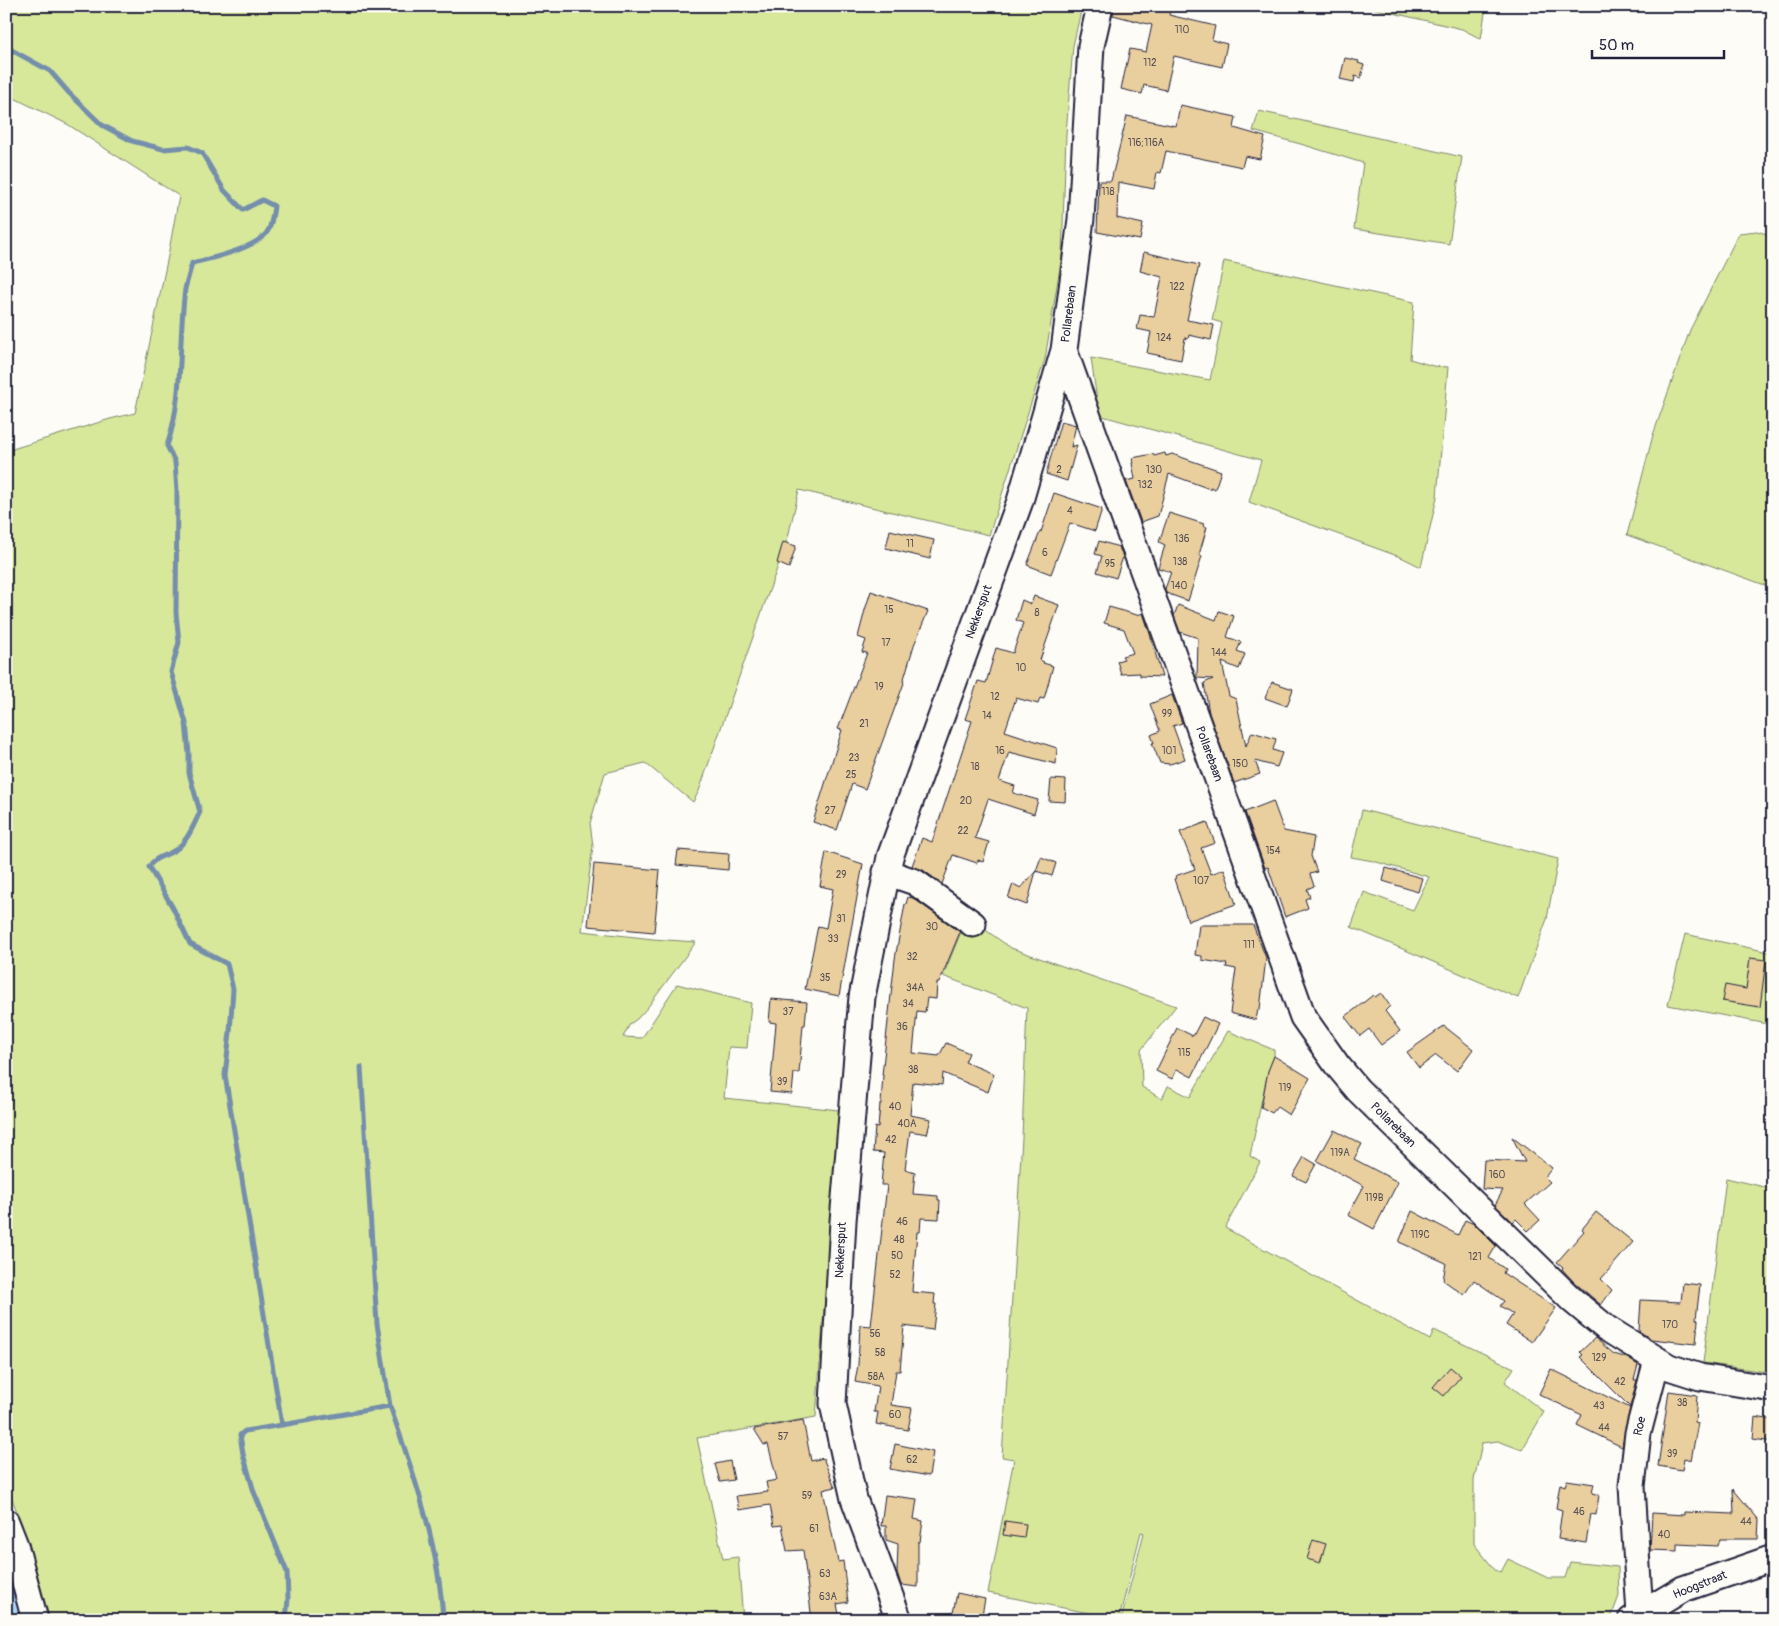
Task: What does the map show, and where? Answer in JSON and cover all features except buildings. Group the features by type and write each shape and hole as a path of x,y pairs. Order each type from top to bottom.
{"street":[{"name":"Pollarebaan","path":"1100,6 1091,46 1081,219 1064,350 1303,1017 1337,1065 1358,1090 1572,1300 1606,1328 1657,1360"},
{"name":"Nekkersput","path":"900,1620 854,1499 833,1404 843,1221 862,997 890,857 1020,501 1064,350"},
{"path":"886,872 915,882 973,924"},
{"path":"1657,1360 1669,1367 1700,1377 1773,1389"},
{"name":"Roe","path":"1635,1617 1632,1486 1638,1432 1657,1360"},
{"path":"6,1522 15,1546 35,1620"},
{"name":"Hoogstraat","path":"1635,1617 1683,1589 1773,1558"}],"green space":[{"path":"6,6 1082,6 1073,46 1066,134 1062,255 1045,359 989,535 799,490 788,537 699,791 693,802 645,763 605,773 590,823 593,846 582,931 696,942 647,1008 630,1024 623,1037 642,1038 677,984 751,1003 747,1048 729,1047 724,1098 839,1110 816,1417 697,1438 723,1559 738,1557 743,1620 50,1620 28,1541 6,1483 6,451 135,413 179,196 67,124 6,94"},
{"path":"1363,6 1486,6 1481,39 1462,29"},
{"path":"1259,111 1462,157 1449,244 1354,229 1363,163 1253,131"},
{"path":"1757,231 1773,236 1773,588 1627,535 1653,435 1690,330 1739,233"},
{"path":"1224,261 1414,302 1410,359 1433,366 1448,367 1437,497 1421,567 1403,558 1249,502 1261,460 1099,415 1091,358 1210,380 1222,323 1212,320"},
{"path":"1362,810 1558,859 1547,919 1518,998 1351,927 1364,892 1413,910 1429,877 1373,861 1351,857"},
{"path":"967,917 1011,948 1176,1006 1141,1050 1142,1087 1162,1099 1168,1086 1190,1097 1228,1031 1274,1050 1250,1156 1260,1162 1225,1228 1430,1340 1434,1330 1514,1368 1505,1382 1544,1412 1522,1450 1498,1441 1482,1443 1474,1480 1474,1544 1495,1570 1501,1572 1508,1559 1548,1578 1565,1578 1570,1562 1618,1567 1619,1596 1609,1620 1121,1620 1144,1533 1141,1532 1119,1619 988,1593 1014,1459 1002,1457 1022,1138 1027,1008 943,976"},
{"path":"1685,934 1773,953 1773,1025 1668,1005"},
{"path":"1726,1178 1773,1189 1773,1373 1703,1363"}],"water":[{"path":"6,1542 28,1620 6,1620"}],"waterway":[{"path":"6,47 50,71 69,93 102,125 132,141 163,149 188,147 202,153 224,190 243,210 262,200 274,206 269,229 264,235 246,247 192,263 185,289 176,407 167,446 175,462 177,491 176,613 179,642 171,672 186,723 189,773 200,812 183,843 175,850 155,860 149,867 173,908 190,944 227,964 233,989 225,1075 282,1425 245,1431 240,1435 243,1454 254,1492 287,1572 288,1599 286,1620"},
{"path":"361,1067 377,1324 390,1406"},
{"path":"282,1425 390,1406 416,1484 431,1538 441,1592 443,1620"}]}
